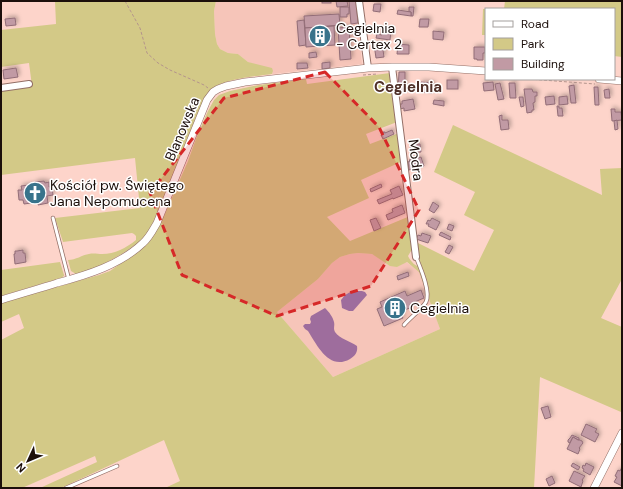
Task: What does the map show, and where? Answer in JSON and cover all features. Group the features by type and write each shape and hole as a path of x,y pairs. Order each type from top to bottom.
{"street":[{"path":"359,1 368,68"},
{"name":"Modra","path":"392,67 416,257"},
{"name":"Blanowska","path":"1,300 88,274 108,266 126,256 143,243 149,237 156,223 204,107 213,92 218,88 245,82 368,68 429,67 485,71"},
{"path":"599,82 622,81"},
{"path":"1,88 29,84"},
{"path":"594,488 622,433"}],"lane":[{"path":"53,218 69,280"},
{"path":"404,325 426,302 427,297 426,286 416,257"},
{"path":"66,488 117,466"}],"path":[{"path":"125,1 140,28 147,53 158,63 204,85 213,92"},
{"path":"552,80 599,82"}],"highlighted area":[{"path":"325,72 379,127 419,210 371,286 277,316 182,275 150,193 224,98"}],"shaded area":[{"path":"216,1 356,1 362,64 272,74 273,71 248,62 238,54 228,53 220,49 217,44 215,34 214,11"},
{"path":"358,253 372,254 397,267 406,262 419,271 440,329 333,377 277,312 318,279 332,263 340,257"},
{"path":"352,291 362,291 367,295 353,311 349,311 342,308 341,300 345,295"},
{"path":"325,308 333,318 335,332 342,338 357,346 356,354 343,362 336,362 324,355 303,326 305,324 310,324 311,316"}],"green space":[{"path":"55,1 216,1 214,11 215,34 217,44 220,49 228,53 238,54 248,62 272,68 273,71 272,74 241,78 225,82 210,91 200,108 186,140 171,182 151,227 145,236 140,242 120,255 81,274 76,274 71,271 68,260 84,255 116,252 136,240 136,236 132,233 63,242 55,218 140,208 135,158 1,175 1,91 32,86 29,63 1,67 1,30 56,24"},
{"path":"505,1 622,1 622,57 615,56 615,8 504,8"},
{"path":"483,9 485,9 485,35 482,35"},
{"path":"390,73 397,122 366,134 370,144 399,133 403,161 361,180 369,198 327,217 350,241 410,216 413,249 408,256 413,263 421,267 416,242 474,271 494,230 464,215 475,192 434,172 453,125 602,195 600,169 622,168 622,279 601,318 622,327 621,412 540,377 534,488 165,488 180,481 164,440 61,488 40,488 97,462 95,456 22,488 1,488 1,340 24,328 19,314 1,322 1,303 110,271 148,243 164,216 208,111 214,100 219,95 230,91 259,85 306,79 307,84","holes":["358,253 372,254 390,266 397,267 407,262 419,272 440,329 333,377 277,312 318,279 332,263 340,257"]},
{"path":"60,262 64,275 61,278 1,296 1,270"}],"building":[{"path":"322,1 331,1 331,3 322,3"},
{"path":"336,1 347,1 348,6 337,7"},
{"path":"349,1 356,1 358,23 351,24"},
{"path":"374,4 381,4 380,12 373,11"},
{"path":"340,7 349,7 349,14 347,14 347,17 340,17"},
{"path":"409,7 414,7 413,16 411,16 411,12 409,12"},
{"path":"398,10 411,12 411,16 397,14"},
{"path":"339,14 340,25 305,28 304,16"},
{"path":"15,18 16,25 6,26 5,19"},
{"path":"420,19 429,19 428,27 419,27"},
{"path":"304,20 306,45 299,46 297,21"},
{"name":"Cegielnia - Certex 2","path":"334,26 335,45 306,47 305,28"},
{"path":"349,27 351,59 340,60 338,28"},
{"path":"382,29 391,30 390,40 376,38 377,34 382,35"},
{"path":"433,31 444,32 443,40 433,39"},
{"path":"382,43 384,57 376,58 374,44"},
{"path":"398,44 409,45 409,54 397,54"},
{"path":"474,47 485,47 483,60 474,59"},
{"path":"316,52 317,57 309,58 309,53"},
{"path":"330,62 330,68 322,69 322,63"},
{"path":"297,63 307,63 308,68 297,69"},
{"path":"16,68 18,77 4,79 3,70"},
{"path":"399,72 405,72 405,92 398,92"},
{"path":"447,80 458,80 458,89 447,89"},
{"path":"421,82 433,83 432,93 420,92"},
{"path":"493,82 494,90 484,91 483,83"},
{"path":"500,83 504,99 498,100 495,84"},
{"path":"509,83 515,83 516,98 510,98"},
{"path":"574,85 576,103 571,103 569,86"},
{"path":"594,87 598,87 599,105 595,105"},
{"path":"524,89 532,89 533,92 537,92 535,102 533,103 534,110 532,110 532,112 527,113"},
{"path":"609,89 610,98 605,98 604,90"},
{"path":"554,96 555,104 546,105 545,97"},
{"path":"567,96 568,104 559,105 559,97"},
{"path":"519,97 523,97 524,106 521,107"},
{"path":"413,99 415,109 404,111 404,108 400,109 399,104 402,104 402,101"},
{"path":"434,100 444,101 444,106 433,104"},
{"path":"557,106 562,108 563,116 558,116"},
{"path":"611,109 615,109 615,112 621,112 622,120 612,121"},
{"path":"502,115 502,120 508,120 509,129 501,130 499,116"},
{"path":"617,120 618,129 615,130 614,121"},
{"path":"392,130 394,134 383,139 381,135 384,134 383,132 385,133"},
{"path":"420,144 421,152 411,153 410,145"},
{"path":"421,157 424,166 409,170 409,160"},
{"name":"Kościół pw. Świętego Jana Nepomucena","path":"44,181 45,183 49,182 49,187 52,186 53,195 47,196 48,203 38,205 38,202 24,204 23,200 19,200 18,190 22,190 21,186 36,184 35,182"},
{"path":"381,184 382,187 371,192 370,189"},
{"path":"399,186 403,195 379,204 377,200 392,194 390,190"},
{"path":"433,202 439,206 434,213 429,210"},
{"path":"402,205 405,213 388,220 386,215 393,212 392,209"},
{"path":"376,218 381,228 374,231 370,220"},
{"path":"432,218 440,222 436,230 428,226 429,224 426,224 428,220 430,221"},
{"path":"449,224 454,226 452,231 447,229"},
{"path":"441,232 451,237 450,240 439,235"},
{"path":"422,233 431,236 428,243 416,239 418,235 421,236"},
{"path":"449,245 453,247 449,254 445,252"},
{"path":"23,250 23,253 25,253 26,262 15,264 15,251"},
{"path":"408,272 409,276 398,280 397,276"},
{"name":"Cegielnia","path":"421,290 424,298 410,304 412,307 400,312 403,318 384,326 377,309 382,307 380,302 405,291 407,296"},
{"path":"548,406 551,417 545,419 541,408"},
{"path":"586,424 597,429 595,432 599,434 595,442 581,435"},
{"path":"572,435 579,438 579,440 573,437 570,443 568,442"},
{"path":"573,437 582,441 583,443 579,448 578,454 567,449"},
{"path":"573,463 580,467 578,470 571,466"},
{"path":"586,463 594,467 590,475 583,471 584,469 582,468"},
{"path":"622,467 622,486 614,482 617,477 615,476 618,470 620,471"},
{"path":"574,471 585,476 582,480 581,487 569,481"},
{"path":"552,476 555,483 549,486 546,479"}],"place":[{"name":"Cegielnia - Certex 2","path":"320,36"},
{"name":"Kościół pw. Świętego Jana Nepomucena","path":"35,193"},
{"name":"Cegielnia","path":"395,308"}],"district":[{"name":"Cegielnia","path":"408,87"}]}
